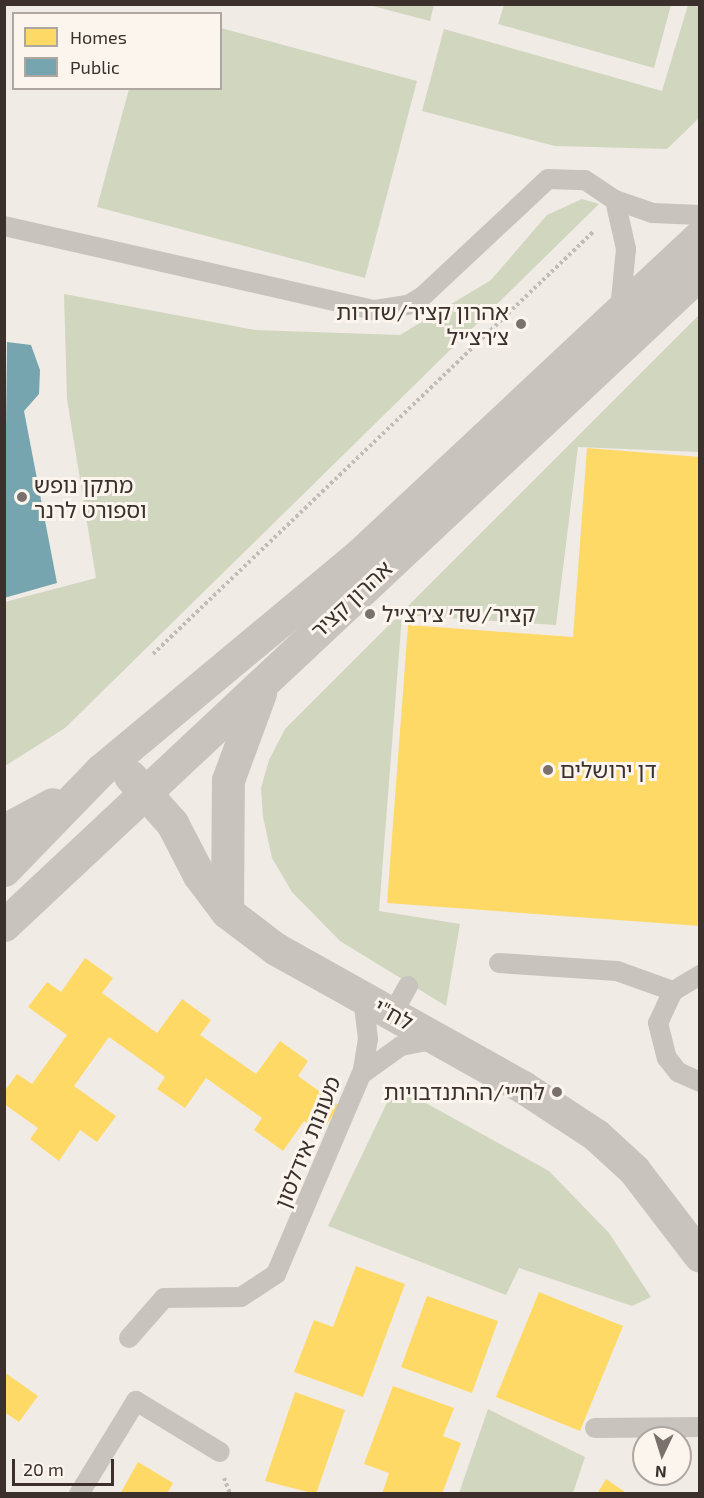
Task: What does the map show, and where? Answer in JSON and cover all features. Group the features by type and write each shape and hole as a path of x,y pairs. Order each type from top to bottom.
{"street":[{"name":"אהרון קציר","path":"4,870 101,770 358,556 699,237"},
{"name":"אהרון קציר","path":"4,925 146,789 699,273"},
{"path":"226,912 224,818 232,759 258,696 287,659"},
{"path":"4,830 101,770"},
{"name":"לח\"י","path":"101,770 128,774 146,789 226,912 276,949 363,997 401,999 439,1039 596,1135 634,1170 699,1256"}],"lane":[{"path":"4,226 375,310 408,305 423,296 548,179 585,180 615,200 662,215 699,215"},
{"path":"615,200 626,249 619,314"},
{"path":"499,963 617,971 673,991"},
{"path":"699,975 673,991 658,1023 660,1041 678,1072 699,1083"},
{"name":"מעונות אידלסון","path":"129,1338 164,1298 220,1300 260,1288 276,1274 360,1076 368,1039 363,997"},
{"name":"מעונות אידלסון","path":"360,1076 401,1046 439,1039"},
{"path":"79,1494 136,1401 220,1452"},
{"path":"596,1428 699,1427"}],"path":[{"path":"153,654 598,227"}],"green space":[{"path":"504,4 671,5 654,68 498,24"},
{"path":"369,5 434,5 430,21"},
{"path":"688,5 699,5 699,118 667,149 555,146 422,111 444,29 662,91"},
{"path":"222,28 417,81 365,278 97,207 129,90 222,90"},
{"path":"582,199 599,204 65,728 5,766 5,602 96,578 67,399 64,294 255,330 400,335 491,280 547,215"},
{"path":"699,315 699,452 578,447 556,625 402,615 379,911 460,924 446,1006 340,941 292,892 272,858 263,817 261,788 269,760 285,729"},
{"path":"395,1086 549,1171 609,1233 651,1297 632,1306 519,1268 506,1295 328,1226"},
{"path":"488,1409 585,1457 573,1493 459,1493"}],"building: Homes":[{"name":"דן ירושלים","path":"587,448 700,457 700,926 387,903 408,625 573,637"},
{"path":"85,958 113,978 102,993 157,1033 182,999 211,1020 200,1035 256,1074 280,1041 308,1061 298,1076 340,1106 320,1133 304,1121 283,1151 254,1130 262,1118 206,1078 185,1108 157,1089 165,1077 109,1037 74,1086 116,1116 97,1142 80,1130 59,1161 30,1139 38,1128 4,1104 4,1092 17,1074 32,1084 67,1035 28,1007 47,982 61,992"},
{"path":"356,1266 405,1284 363,1397 294,1372 314,1320 333,1327"},
{"path":"539,1292 623,1326 580,1431 496,1397"},
{"path":"427,1296 498,1321 472,1393 401,1367"},
{"path":"4,1372 38,1396 19,1422 4,1412"},
{"path":"393,1386 454,1408 443,1436 461,1443 442,1494 382,1494 389,1473 364,1464"},
{"path":"295,1392 345,1410 316,1494 265,1481"},
{"path":"138,1462 173,1483 167,1494 120,1494"},
{"path":"606,1479 628,1494 597,1494"}],"building: Public":[{"name":"מתקן נופש וספורט לרנר","path":"7,342 31,345 40,370 39,394 24,411 57,583 4,598"}],"place":[{"name":"אהרון קציר/שדרות צ׳רצ׳יל","path":"521,324"},
{"name":"מתקן נופש וספורט לרנר","path":"22,497"},
{"name":"קציר/שד׳ צ׳רצ׳יל","path":"370,614"},
{"name":"דן ירושלים","path":"548,770"},
{"name":"לח״י/ההתנדבויות","path":"557,1092"}]}
